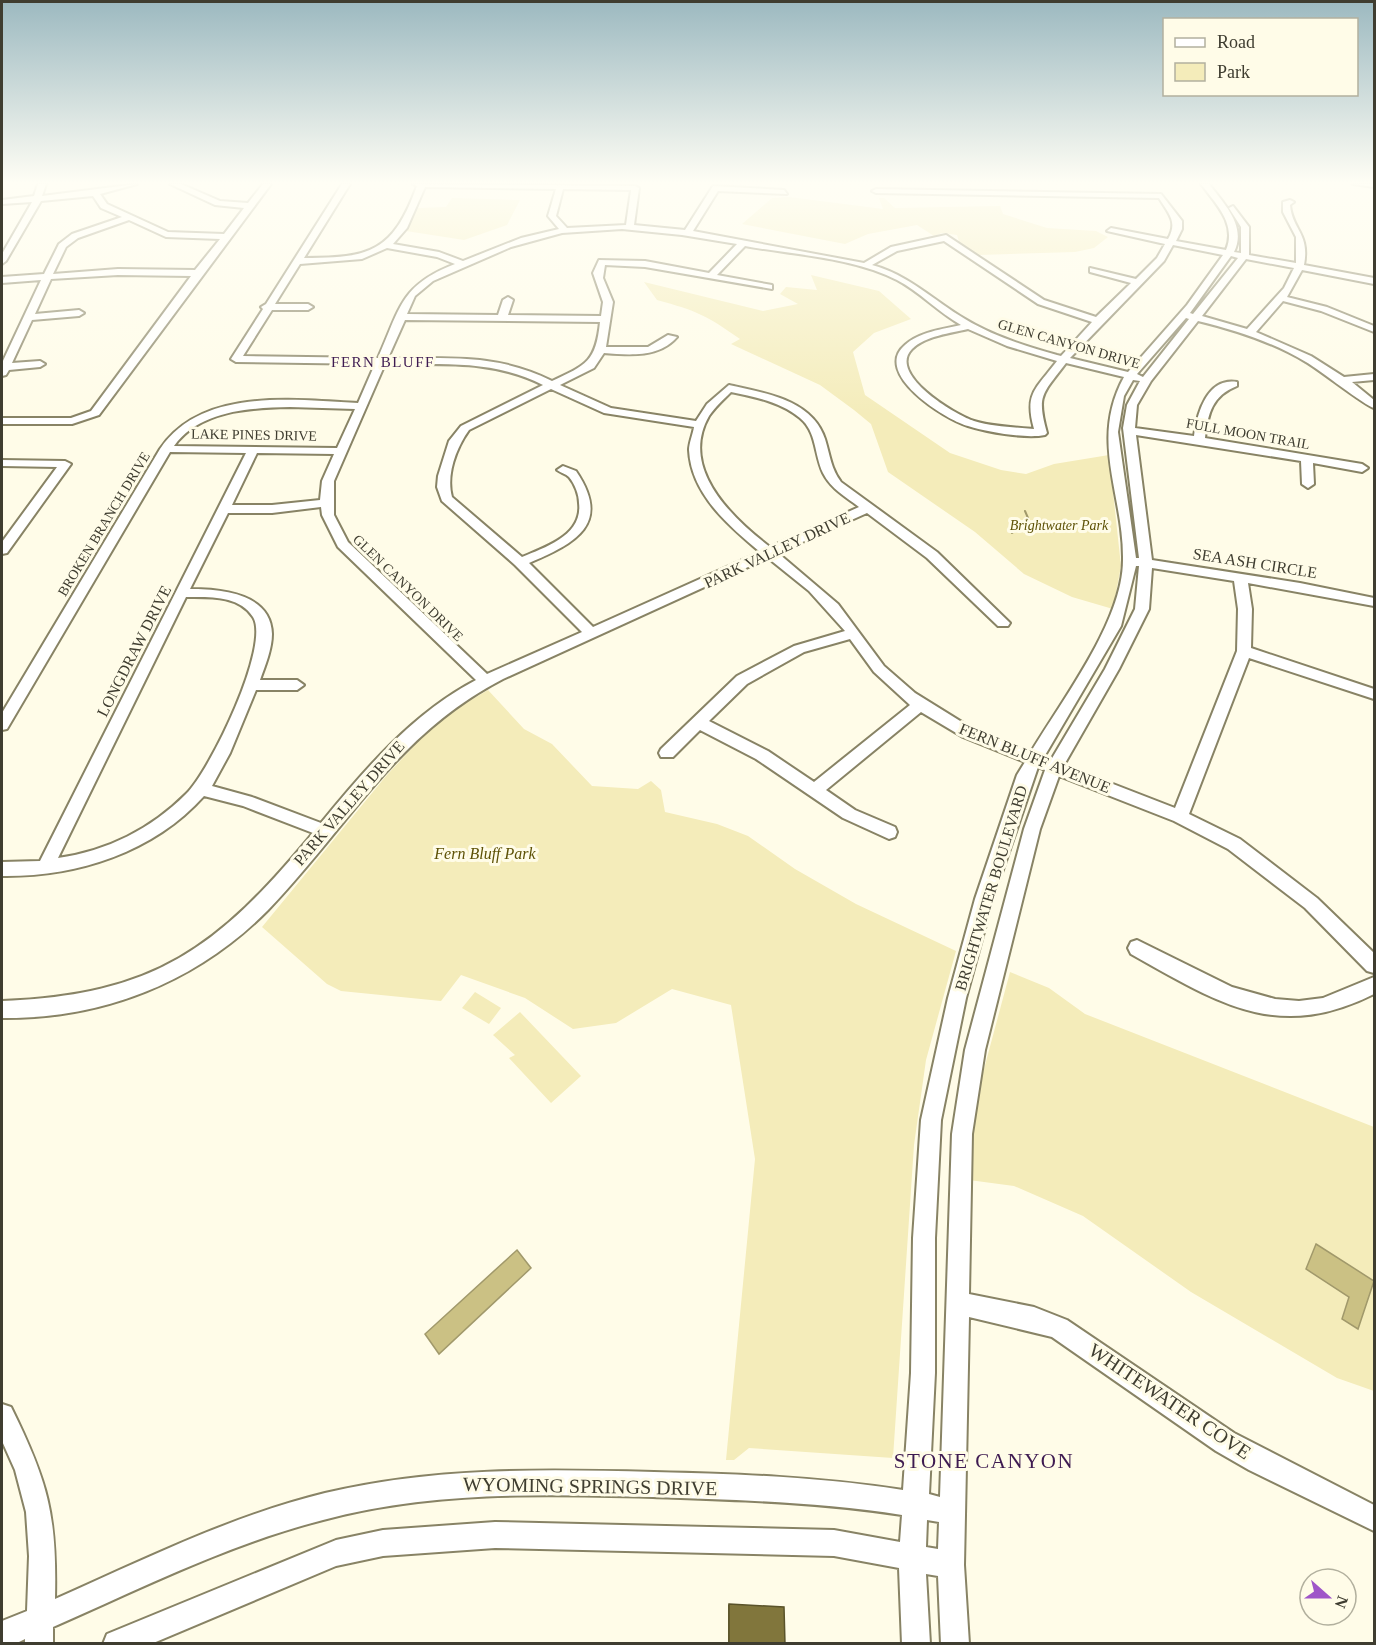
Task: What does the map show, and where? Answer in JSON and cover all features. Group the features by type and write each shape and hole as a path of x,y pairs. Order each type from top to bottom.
{"street":[{"path":"4,370 56,261"},
{"path":"2,421 72,421 92,416 208,261"},
{"path":"304,261 297,261 236,359 492,363 524,370 609,410 701,424"},
{"path":"454,261 463,264"},
{"name":"GLEN CANYON DRIVE","path":"471,261 443,271 419,286 411,295 328,481 326,503 332,528 343,544 485,681"},
{"path":"711,276 726,261"},
{"name":"GLEN CANYON DRIVE","path":"837,261 865,266 912,284 968,326 1006,341 1146,380"},
{"path":"865,266 871,261"},
{"path":"980,261 1041,302 1098,321"},
{"path":"968,326 918,341 907,348 901,356 900,367 907,379 937,406 970,424 1041,434 1034,408 1037,394 1098,321 1159,261"},
{"name":"BRIGHTWATER BOULEVARD","path":"916,1644 912,1557 923,1373 924,1238 931,1120 957,998 984,899 1025,775 1114,626 1123,598 1130,561 1112,432 1119,396 1130,376 1223,261"},
{"name":"BRIGHTWATER BOULEVARD","path":"955,1644 951,1565 962,1134 975,1050 1032,829 1054,768 1135,627 1142,609 1146,563 1129,431 1132,405 1146,380 1240,261"},
{"path":"1277,261 1374,281"},
{"path":"1251,332 1281,298 1301,261"},
{"path":"591,633 520,562 451,504 442,487 455,441 465,428 481,418 591,366 602,350 608,301 597,273 602,262 645,264 769,287"},
{"path":"1093,270 1137,282"},
{"path":"2,280 49,275 198,273"},
{"path":"1281,298 1324,309 1374,329"},
{"path":"502,318 508,300"},
{"path":"267,307 308,308"},
{"path":"29,317 79,313"},
{"path":"1182,314 1251,332 1290,347 1344,380 1374,405"},
{"path":"402,317 605,319"},
{"path":"602,350 652,348 666,344 672,337"},
{"path":"4,370 40,364"},
{"path":"1344,380 1374,377"},
{"path":"1199,440 1208,402 1217,389 1233,384"},
{"name":"FERN BLUFF AVENUE","path":"868,508 830,477 824,465 815,429 803,416 780,403 729,388 709,410 701,424 695,448 703,484 712,499 733,523 834,607 852,634 888,679 920,705 968,733 1180,817 1220,836 1256,860 1311,903 1374,965"},
{"name":"BROKEN BRANCH DRIVE","path":"2,725 166,449 179,432 208,416 238,408 280,405 360,406"},
{"name":"FULL MOON TRAIL","path":"1129,431 1199,440 1362,468"},
{"name":"LAKE PINES DRIVE","path":"166,449 341,451"},
{"name":"LONGDRAW DRIVE","path":"45,867 184,593 253,450"},
{"path":"1307,459 1308,484"},
{"path":"2,463 65,464 2,550"},
{"path":"520,562 563,543 583,523 586,511 585,496 572,473 563,470"},
{"path":"224,509 272,509 326,503"},
{"path":"868,508 932,555 1004,623"},
{"name":"PARK VALLEY DRIVE","path":"2,1010 57,1008 95,1002 142,986 190,962 248,918 408,736 449,704 485,681 868,508"},
{"path":"2,524 21,524"},
{"name":"SEA ASH CIRCLE","path":"1130,561 1240,577 1374,602"},
{"path":"1180,817 1244,651 1245,609 1240,577"},
{"path":"2,869 45,867 95,858 126,845 171,817 201,789 220,759 249,685 264,645 264,626 261,617 252,607 236,598 216,594 184,593"},
{"path":"667,753 731,688 753,672 800,649 852,634"},
{"path":"1244,651 1374,694"},
{"path":"249,685 297,685"},
{"path":"815,790 920,705"},
{"path":"698,722 747,747 849,814 889,832"},
{"path":"201,789 246,801 324,830"},
{"path":"1137,948 1213,987 1263,1005 1294,1008 1323,1006 1374,985"},
{"name":"WHITEWATER COVE","path":"959,1302 1034,1319 1059,1328 1084,1343 1162,1401 1225,1442 1258,1461 1374,1518"},
{"path":"2,1416 28,1469 39,1512 42,1553 39,1631"},
{"name":"WYOMING SPRINGS DRIVE","path":"2,1635 39,1631 203,1547 275,1521 350,1501 438,1485 556,1482 813,1490 916,1504 952,1512"},
{"path":"117,1644 336,1552 383,1543 495,1535 834,1544 951,1565"}],"green space":[{"name":"Brightwater Park","path":"811,275 879,291 911,319 874,333 853,352 865,395 950,453 1001,470 1026,474 1054,464 1109,455 1121,566 1113,609 1072,597 1024,574 975,532 888,472 871,424 854,410 820,385 731,344 740,339 709,319 657,300 644,282 763,311 798,304 780,294 786,287 817,290"},
{"name":"Fern Bluff Park","path":"488,690 524,729 552,744 592,786 638,789 651,781 661,790 665,812 717,824 748,836 795,869 856,904 956,951 926,1060 914,1145 893,1458 749,1448 734,1460 726,1460 755,1159 731,1005 672,989 616,1023 573,1029 525,998 461,975 441,1001 341,991 327,984 262,927 386,776 440,718"},
{"path":"1010,972 1049,988 1085,1014 1374,1127 1374,1391 1337,1378 1191,1292 1083,1216 1014,1186 969,1180 973,1110"},
{"path":"475,992 501,1008 489,1024 462,1008"},
{"path":"520,1012 581,1076 551,1103 509,1058 515,1055 493,1035"}],"shaded area":[{"path":"1316,1244 1374,1281 1358,1329 1342,1319 1349,1297 1306,1269"},
{"path":"517,1250 531,1268 439,1354 425,1334"}],"building":[{"path":"729,1604 784,1607 785,1644 729,1644"}],"waterway":[{"path":"1012,533 1023,526 1028,518 1025,511"}],"district":[{"name":"FERN BLUFF","path":"383,362"},
{"name":"STONE CANYON","path":"984,1461"}]}
